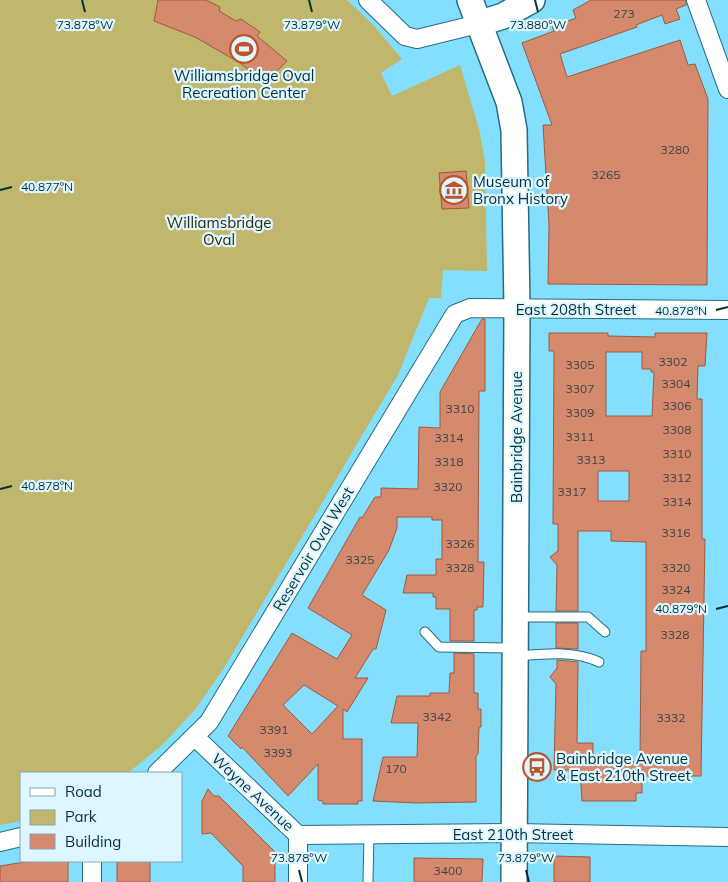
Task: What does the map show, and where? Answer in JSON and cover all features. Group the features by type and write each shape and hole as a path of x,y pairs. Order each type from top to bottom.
{"main road":[{"name":"Bainbridge Avenue","path":"470,0 509,102 514,130 517,308 514,882"},
{"path":"478,24 503,16 532,0"}],"street":[{"path":"368,0 404,36 417,39 478,24"},
{"path":"696,0 728,89"},
{"name":"East 208th Street","path":"455,314 470,308 728,310"},
{"name":"Reservoir Oval West","path":"158,772 209,722 455,314"},
{"name":"Wayne Avenue","path":"194,737 298,835 298,882"},
{"name":"East 210th Street","path":"298,835 514,832 728,837"},
{"path":"0,842 20,837"},
{"path":"92,862 92,882"}],"lane":[{"path":"515,617 588,617 605,632"},
{"path":"425,632 439,647 579,656 599,662"},
{"path":"368,882 369,834"}],"green space":[{"name":"Williamsbridge Oval","path":"0,0 347,0 375,27 402,59 381,73 392,96 460,65 479,129 485,161 487,271 443,270 441,298 429,298 398,375 224,668 197,707 162,745 129,772 20,772 20,821 0,825"}],"building":[{"name":"Williamsbridge Oval Recreation Center","path":"158,0 206,0 220,7 219,11 236,21 241,19 260,32 257,36 287,61 265,83 240,63 195,37 154,21"},
{"path":"591,0 686,0 686,5 676,9 680,19 665,24 662,15 636,25 637,27 560,54 567,77 680,40 688,65 695,64 708,99 707,285 548,284 549,225 543,125 552,125 522,43 554,31 552,27 576,18 573,10"},
{"name":"Museum of Bronx History","path":"466,171 469,208 442,209 439,173"},
{"path":"482,319 485,319 485,391 479,391 478,562 484,562 483,607 477,607 477,610 474,610 474,641 450,641 450,609 436,609 436,597 433,597 433,593 403,593 407,575 436,575 436,559 442,559 442,520 432,520 432,517 397,517 397,528 389,550 362,595 386,610 376,649 373,649 355,678 368,678 347,712 343,709 343,739 362,739 362,801 358,801 358,804 323,804 323,801 318,800 318,764 288,796 242,747 241,749 228,736 292,633 337,659 352,635 308,608 360,517 362,518 375,497 381,497 381,488 418,489 419,427 440,428 440,392","holes":["304,685 338,706 312,734 283,705"]},
{"path":"549,333 608,333 608,336 655,337 655,333 707,333 705,366 698,366 697,399 702,399 702,539 705,539 701,776 642,776 642,793 636,793 636,801 582,801 580,770 554,770 556,684 550,677 557,668 557,660 578,662 577,743 593,743 593,762 640,762 641,651 646,651 646,542 611,541 611,531 578,531 578,611 556,611 557,565 550,557 558,551 558,524 553,524 554,351 549,351","holes":["606,352 642,352 642,369 651,369 651,372 654,372 652,416 606,416","598,471 629,471 629,501 598,501"]},
{"path":"556,623 578,623 578,649 556,648"},
{"path":"454,653 474,654 474,693 478,693 478,709 481,709 481,727 479,727 478,754 476,756 476,802 416,803 373,801 383,757 417,757 418,723 391,723 397,696 430,696 430,693 449,693 450,673 454,673"},
{"path":"208,789 214,796 219,796 275,852 275,882 243,882 243,866 211,833 202,834 202,801"},
{"path":"554,856 590,857 590,882 554,882"},
{"path":"414,858 483,859 482,882 414,882"},
{"path":"25,862 68,862 68,882 0,882 0,866"},
{"path":"117,862 150,862 150,882 117,882"}],"place":[{"name":"Williamsbridge Oval Recreation Center","path":"244,49"},
{"name":"Museum of Bronx History","path":"454,190"},
{"name":"Bainbridge Avenue & East 210th Street","path":"537,767"}]}
